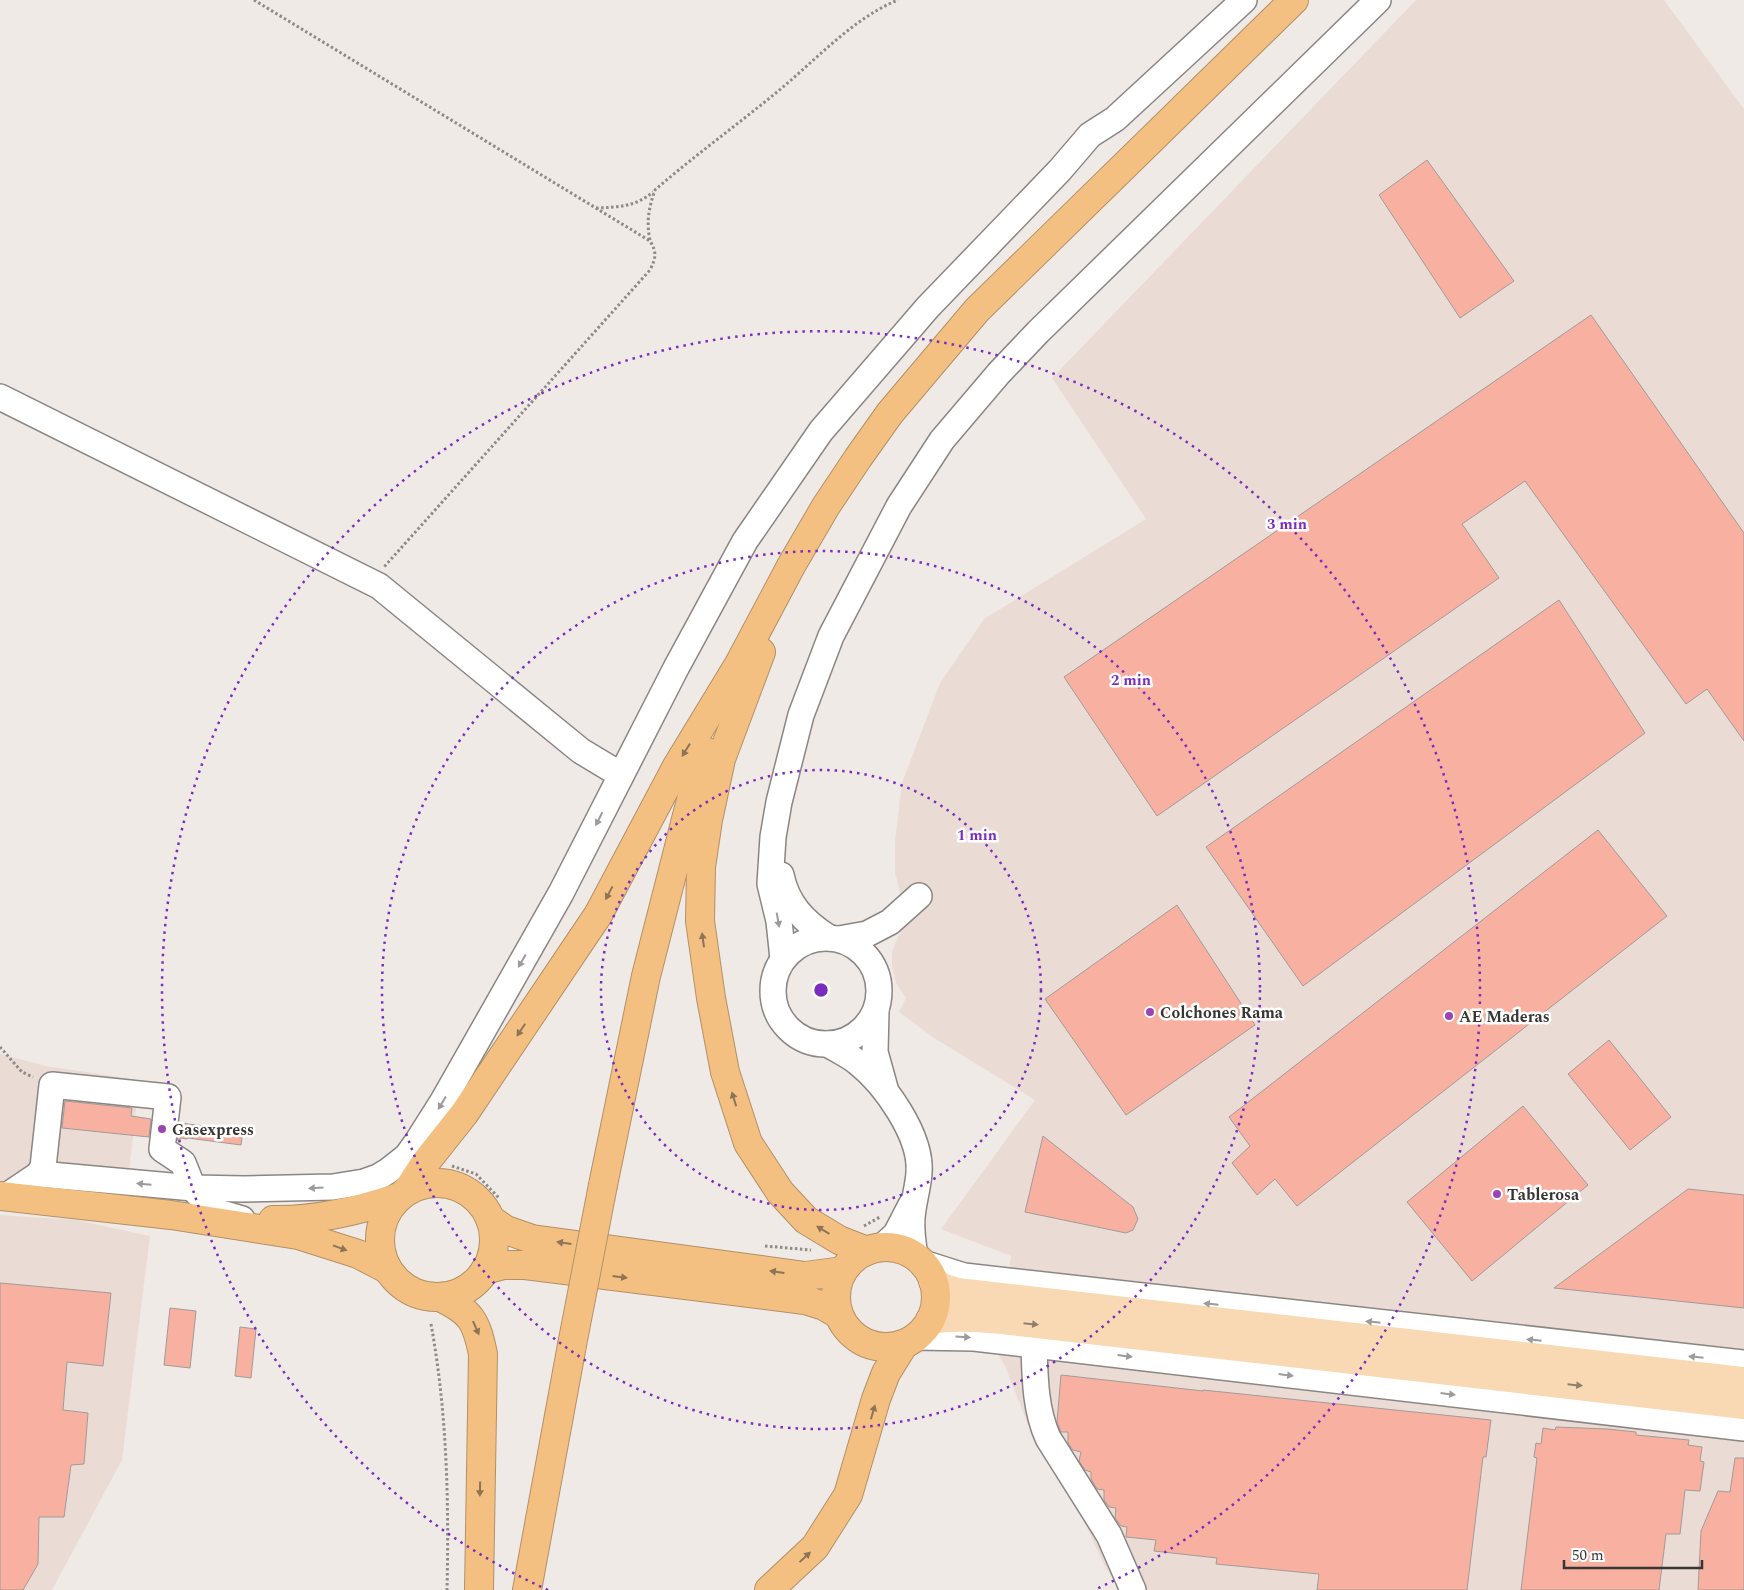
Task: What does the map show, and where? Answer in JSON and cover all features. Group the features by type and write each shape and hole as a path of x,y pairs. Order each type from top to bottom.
{"highway":[{"path":"235,1222 330,1216 373,1206 403,1194 422,1184 439,1183 455,1186 470,1193 482,1205 490,1219 494,1236 492,1254 486,1270 474,1284 458,1293 440,1297 424,1296 410,1290 397,1281 387,1269 381,1254 380,1238 382,1223 389,1208 403,1194 464,1114 598,915 676,766 739,664 791,566 832,498 885,420 977,310 1294,0"},
{"path":"769,1590 815,1548 848,1495 876,1399 886,1372 916,1334 934,1307 935,1294 923,1267 899,1249 874,1249 839,1240 806,1220 780,1192 748,1144 725,1072 711,998 700,921 701,867 708,820 721,759 782,601 791,566"},
{"path":"527,1590 603,1185 646,976 692,796 739,664"},
{"path":"3,1197 235,1222 298,1235 358,1254 387,1269"},
{"path":"490,1219 506,1230 532,1239 805,1276 843,1270"},
{"path":"874,1249 853,1259 843,1270 837,1284 836,1300 839,1315 847,1328 858,1339 873,1345 888,1347 916,1334"},
{"path":"486,1270 503,1265 525,1265 796,1298 824,1306 839,1315"},
{"path":"440,1297 459,1306 471,1318 479,1334 483,1354 479,1590"}],"main road":[{"path":"923,1267 944,1288 957,1292 1744,1381"},
{"path":"916,1334 947,1318 982,1318 1744,1405"}],"street":[{"path":"39,1174 193,1188 333,1187 364,1182 388,1171 407,1156 443,1101 556,901 744,541 821,431 928,307 1060,170 1090,135 1115,119 1244,0"},
{"path":"783,959 779,921 770,884 773,837 801,715 830,636 899,506 942,440 999,373 1038,332 1378,0"},
{"path":"0,397 379,586 581,751 622,775"},
{"path":"773,837 783,887 797,912 810,926 833,938 854,945 867,956 876,971 879,984 879,998 876,1010 875,1052 886,1093"},
{"path":"876,1010 868,1024 857,1034 843,1042 828,1044 811,1042 795,1035 783,1023 775,1008 772,991 775,974 783,959 795,946 810,939 867,934 890,922 919,896"},
{"path":"876,971 890,922"},
{"path":"828,1044 856,1061 869,1072 886,1093 906,1124 918,1154 919,1173 912,1219 923,1267 972,1277 1744,1363"},
{"path":"3,1197 39,1174 43,1167 52,1085 168,1097 162,1150 183,1163 193,1188 201,1200 235,1222"},
{"path":"874,1249 896,1234 915,1196"},
{"path":"916,1334 974,1338 1744,1428"},
{"path":"1034,1346 1035,1381 1041,1422 1048,1438 1109,1535 1123,1571 1134,1590"}],"path":[{"path":"254,0 650,241 655,248 656,259 650,270 370,582"},
{"path":"595,208 621,207 634,204 645,198 777,92 852,26 870,14 898,0"},
{"path":"650,241 648,212 655,190"},
{"path":"0,1047 22,1072 52,1085"},
{"path":"839,1240 881,1216"},
{"path":"431,1324 445,1443 448,1541 446,1590"}],"shaded area":[{"path":"1416,0 1664,0 1744,109 1744,1590 1121,1590 1105,1567 1066,1482 1030,1430 1005,1366 996,1351 1011,1256 941,1229 1035,1100 934,1038 899,1012 906,998 896,983 892,967 892,952 898,937 908,923 895,873 895,841 902,783 940,683 984,619 1146,519 1052,378"},
{"path":"0,1054 46,1066 133,1079 139,1084 126,1198 0,1185"},
{"path":"0,1215 76,1220 150,1236 122,1460 52,1590 0,1590"}],"building":[{"path":"1427,160 1514,281 1460,318 1379,195"},
{"path":"1591,315 1744,533 1744,741 1707,689 1686,704 1525,481 1462,524 1499,578 1157,816 1064,677"},
{"path":"1559,600 1645,733 1303,986 1206,847"},
{"name":"AE Maderas","path":"1598,830 1667,916 1297,1206 1275,1179 1257,1195 1232,1163 1250,1146 1229,1117"},
{"name":"Colchones Rama","path":"1177,905 1255,1025 1126,1115 1045,999"},
{"path":"1609,1040 1671,1117 1630,1150 1568,1074"},
{"path":"65,1101 132,1108 131,1116 151,1119 149,1137 62,1128"},
{"name":"Tablerosa","path":"1523,1106 1588,1185 1472,1281 1407,1202"},
{"path":"180,1123 243,1131 241,1145 188,1138 177,1140"},
{"path":"1043,1136 1133,1207 1138,1219 1133,1230 1126,1233 1025,1212"},
{"path":"1688,1189 1744,1195 1744,1308 1554,1288"},
{"path":"0,1283 111,1293 103,1366 67,1362 63,1410 88,1413 84,1464 71,1465 64,1517 39,1517 38,1564 23,1590 0,1590"},
{"path":"170,1308 196,1311 190,1368 164,1365"},
{"path":"240,1327 256,1329 251,1378 235,1376"},
{"path":"1061,1375 1491,1420 1486,1457 1483,1457 1467,1590 1317,1590 1319,1574 1216,1564 1217,1558 1154,1551 1156,1540 1126,1537 1127,1527 1121,1526 1115,1518 1116,1508 1109,1507 1104,1500 1104,1490 1097,1489 1091,1479 1091,1472 1085,1470 1079,1461 1081,1452 1073,1450 1068,1443 1068,1432 1061,1432 1057,1422"},
{"path":"1556,1427 1636,1432 1636,1435 1689,1440 1688,1445 1702,1447 1700,1461 1704,1462 1700,1491 1685,1490 1680,1534 1666,1534 1659,1590 1521,1590 1537,1458 1534,1457 1536,1443 1541,1444 1543,1428 1555,1430"},
{"path":"1735,1458 1744,1458 1744,1590 1698,1590 1701,1531 1718,1491 1730,1492"}],"place":[{"name":"Colchones Rama","path":"1150,1012"},
{"name":"AE Maderas","path":"1449,1016"},
{"name":"Gasexpress","path":"162,1129"},
{"name":"Tablerosa","path":"1497,1194"}]}
